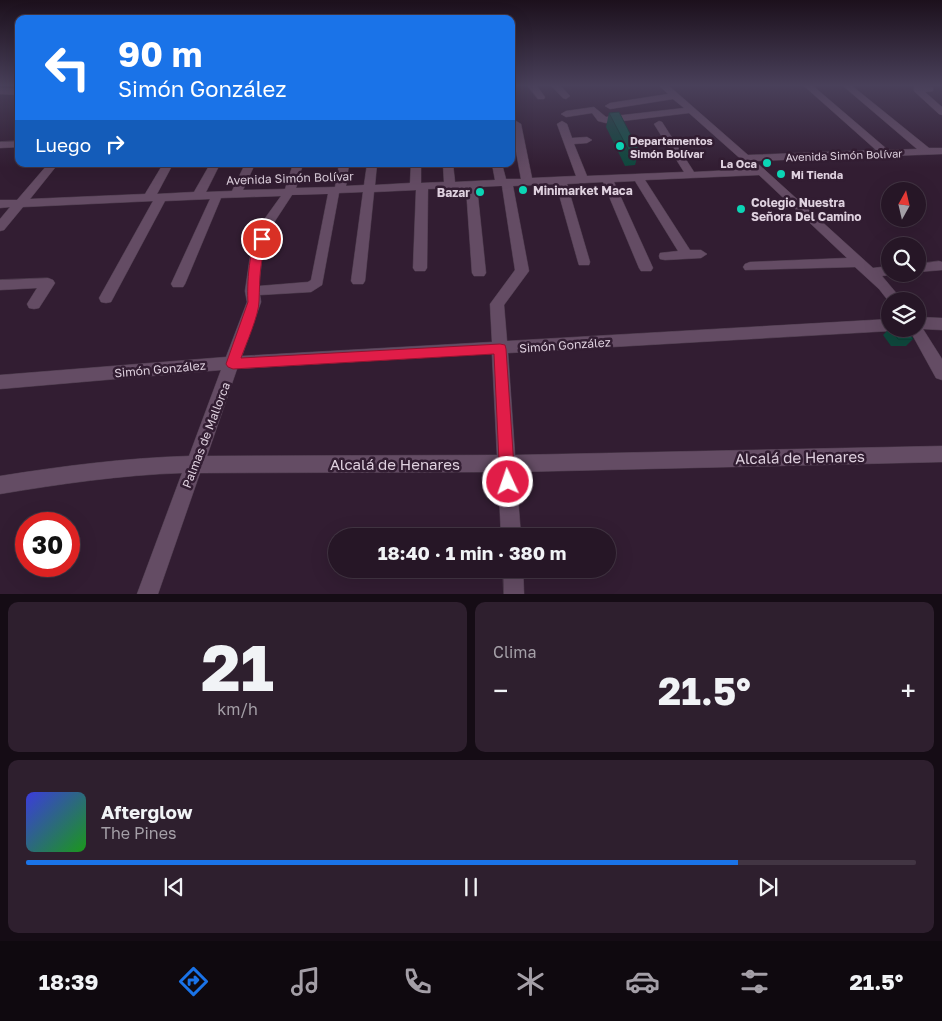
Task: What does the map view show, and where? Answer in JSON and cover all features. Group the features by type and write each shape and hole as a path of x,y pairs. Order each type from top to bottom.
{"street":[{"path":"583,180 568,141 564,119 585,113"},
{"path":"596,113 601,119 606,120 669,113"},
{"path":"695,113 762,172 889,292"},
{"path":"839,113 885,153"},
{"path":"880,113 927,152"},
{"path":"516,124 527,182"},
{"path":"659,124 691,175"},
{"path":"568,141 587,140"},
{"path":"0,145 15,144"},
{"name":"Avenida Simón Bolívar","path":"745,158 942,151"},
{"path":"0,227 50,167"},
{"path":"149,198 166,167"},
{"path":"198,196 213,167"},
{"path":"236,194 249,167"},
{"name":"Palmas de Mallorca","path":"147,594 233,364 254,302 252,291 256,257 269,221 289,192 297,167"},
{"path":"252,291 311,287 317,282 343,167"},
{"path":"358,281 372,167"},
{"path":"416,167 419,186 420,268"},
{"path":"448,167 450,185"},
{"path":"499,167 522,271 497,304 510,528"},
{"name":"Avenida Simón Bolívar","path":"0,204 762,172"},
{"path":"638,177 687,255"},
{"path":"607,178 646,268"},
{"path":"560,180 584,262"},
{"path":"471,184 479,273"},
{"path":"178,284 217,195"},
{"path":"106,298 161,197"},
{"path":"666,256 701,254"},
{"path":"750,268 857,262"},
{"path":"926,267 939,266"},
{"path":"869,273 881,271"},
{"path":"0,285 48,283 34,304"},
{"path":"926,323 942,324"},
{"name":"Simón González","path":"0,382 233,364 881,325"},
{"path":"921,337 942,373"},
{"name":"Alcalá de Henares","path":"0,485 90,471 195,464 506,464 942,454"},
{"path":"513,578 514,594"}],"building":[{"path":"609,113 619,113 639,151 629,151"},
{"path":"897,337 912,337 913,339 898,339"}],"place":[{"name":"Departamentos Simón Bolívar","path":"620,146"},
{"name":"La Oca","path":"767,163"},
{"name":"Mi Tienda","path":"781,174"},
{"name":"Minimarket Maca","path":"523,190"},
{"name":"Bazar","path":"480,192"},
{"name":"Colegio Nuestra Señora Del Camino","path":"741,209"}],"route":[{"path":"262,239 256,257 252,291 254,302 233,364 500,349 508,482"}]}
